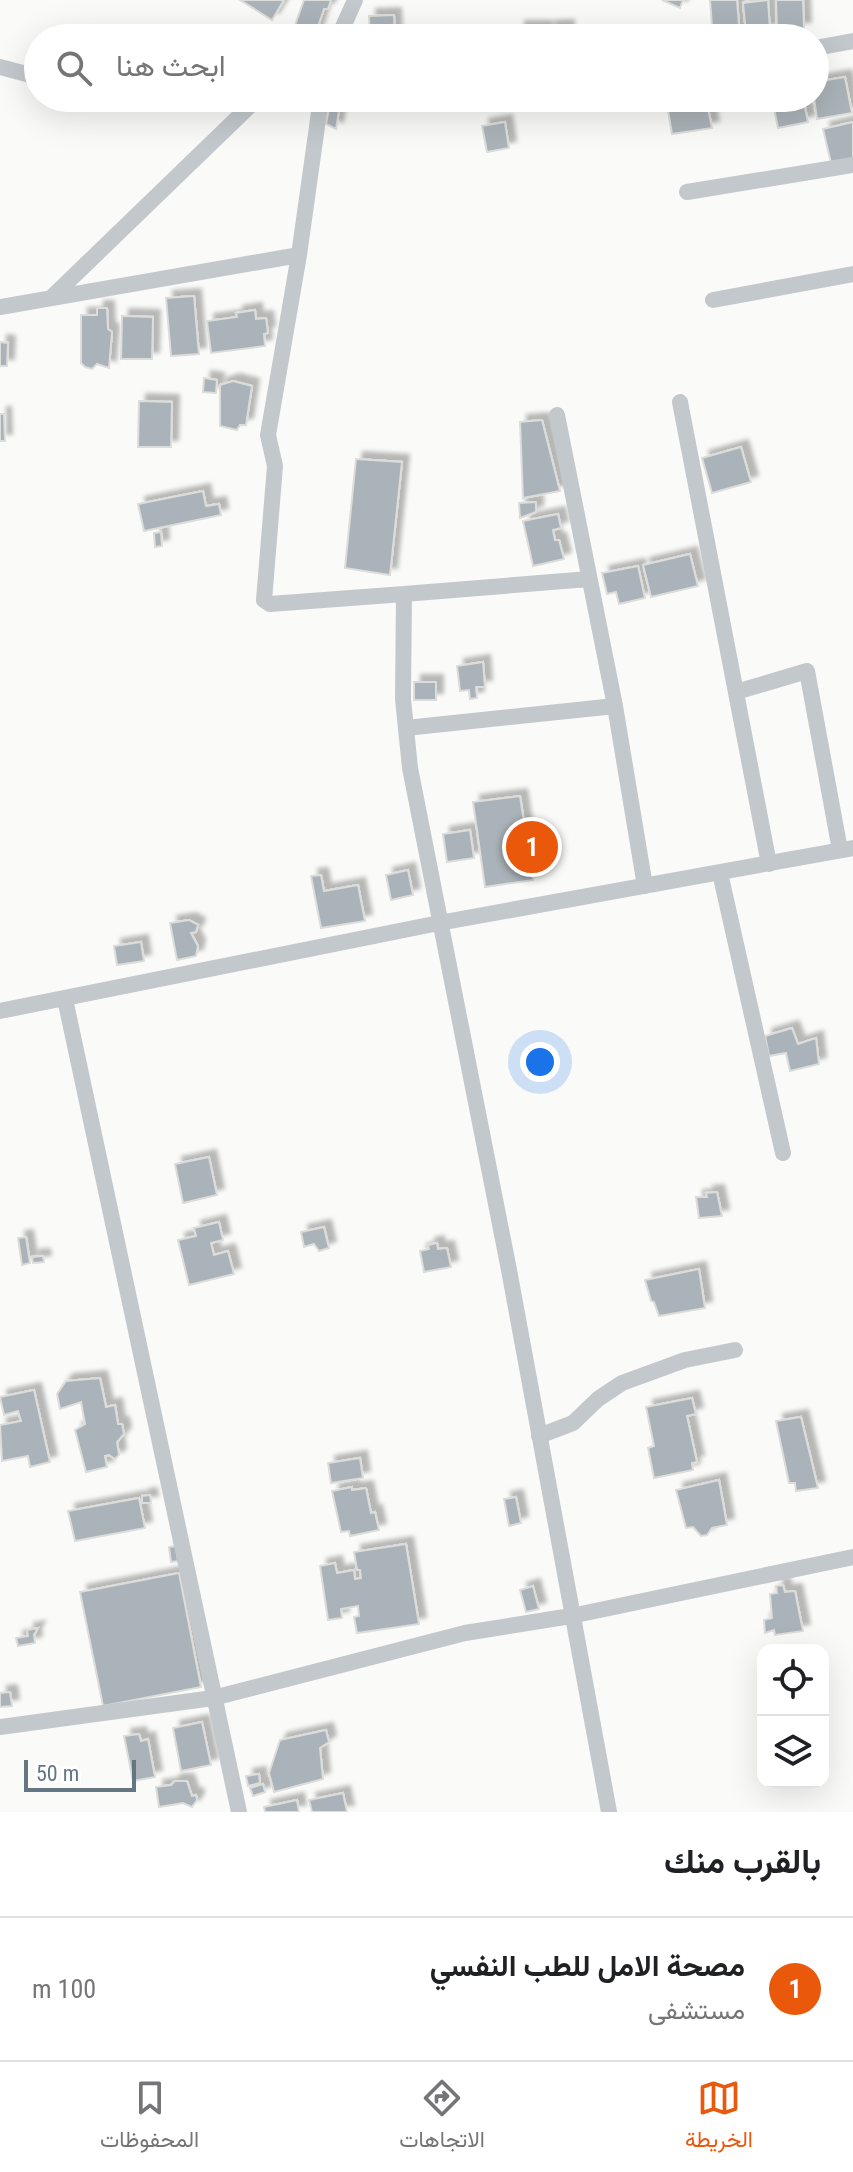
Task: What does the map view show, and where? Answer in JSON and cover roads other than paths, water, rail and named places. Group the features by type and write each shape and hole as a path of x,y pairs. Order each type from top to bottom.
{"street":[{"path":"344,24 355,0"},
{"path":"829,45 853,41"},
{"path":"0,67 24,73"},
{"path":"52,297 244,112"},
{"path":"319,112 299,255 268,435 275,466 264,600 270,604 589,579"},
{"path":"687,192 853,165"},
{"path":"0,307 299,255"},
{"path":"713,300 853,274"},
{"path":"680,402 769,864"},
{"path":"557,415 615,706 645,886"},
{"path":"404,594 403,699 410,768 609,1812"},
{"path":"0,1011 439,923 847,849 807,671 736,692"},
{"path":"406,728 615,706"},
{"path":"720,873 783,1153"},
{"path":"65,999 239,1812"},
{"path":"539,1436 573,1423 598,1399 622,1383 685,1360 735,1350"},
{"path":"0,1727 213,1698 465,1633 571,1616 853,1557"}],"place":[{"name":"مصحة الامل للطب النفسي","path":"532,847"}]}
